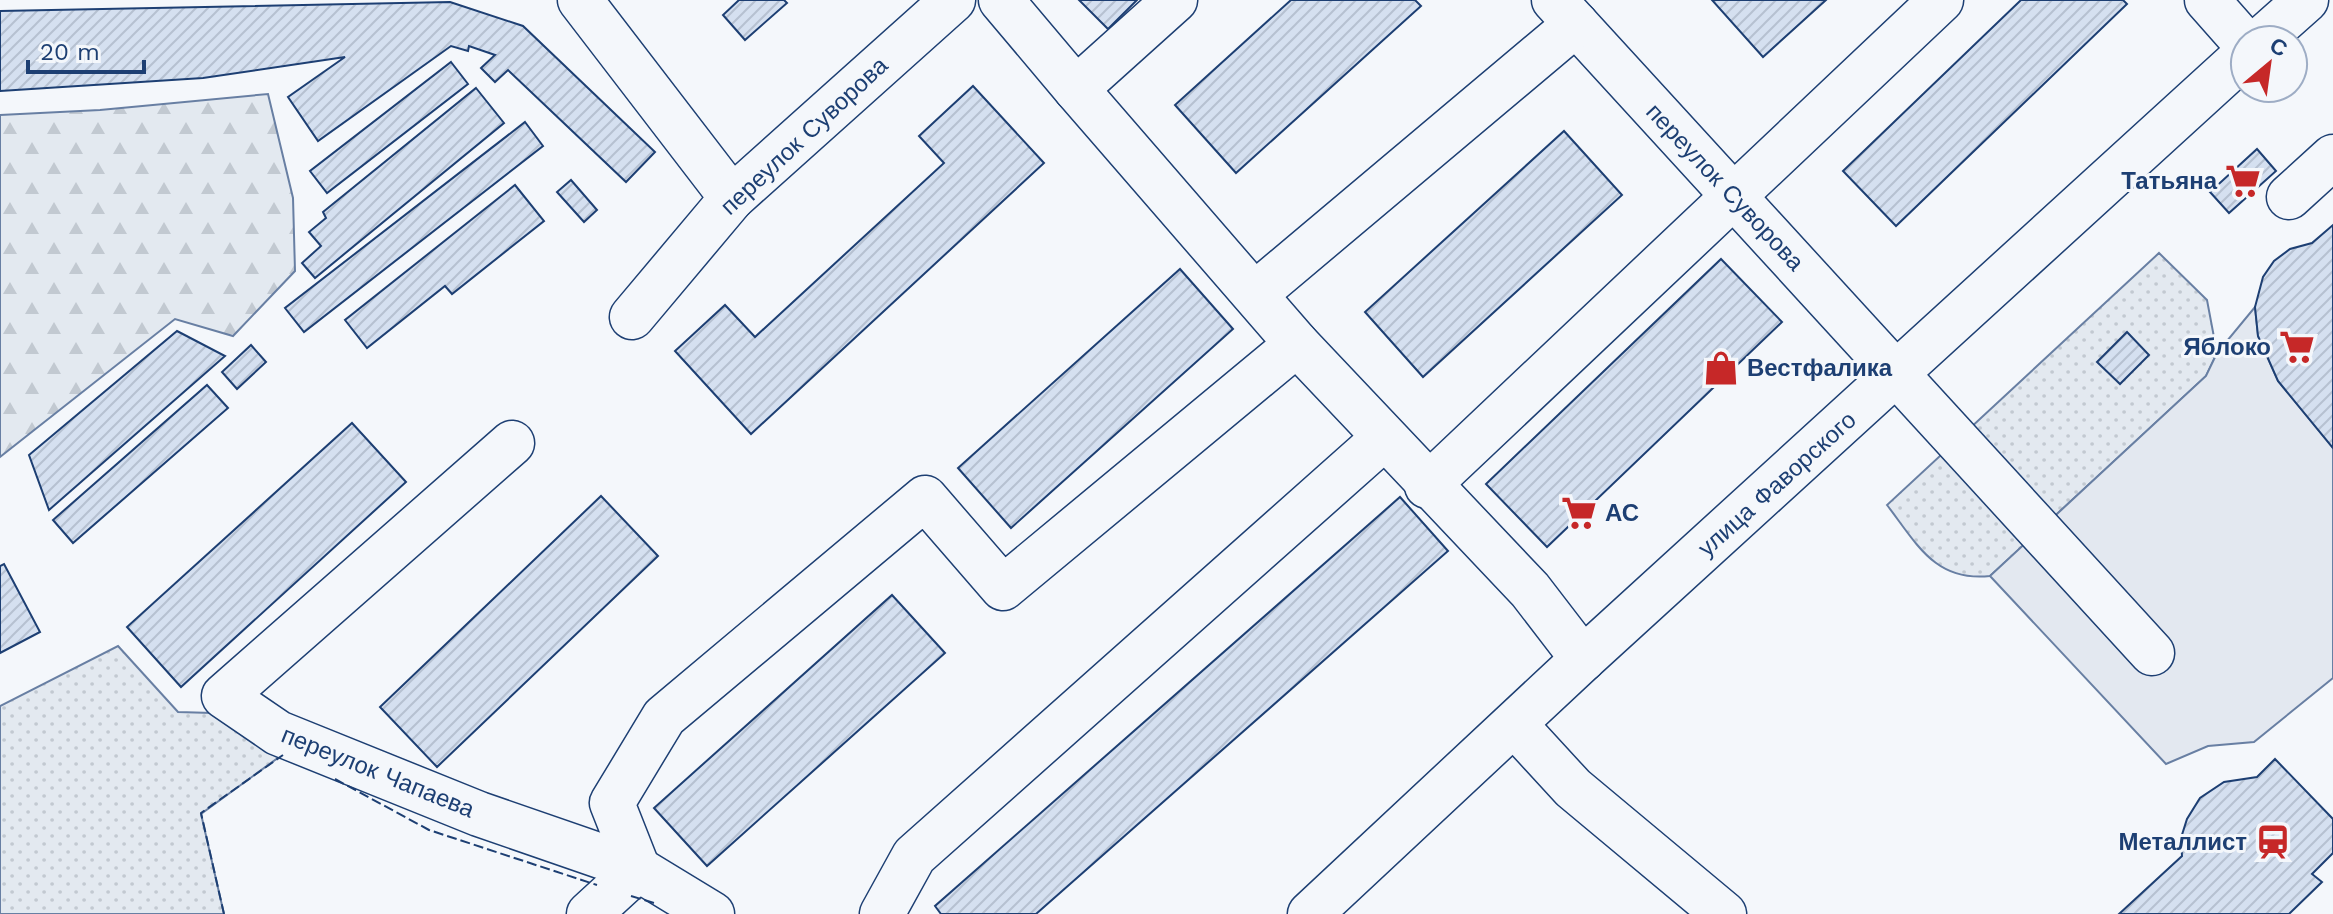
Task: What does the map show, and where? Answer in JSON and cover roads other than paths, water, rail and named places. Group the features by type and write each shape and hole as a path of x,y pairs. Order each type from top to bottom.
{"street":[{"path":"580,0 732,198"},
{"name":"переулок Суворова","path":"632,317 732,198 953,0"},
{"path":"1001,0 1297,344 1427,486 1530,590 1583,659"},
{"path":"1076,89 1175,0"},
{"path":"1427,486 1941,0"},
{"path":"2207,0 2229,25"},
{"path":"2279,24 2306,0"},
{"path":"1255,294 1565,12"},
{"name":"переулок Суворова","path":"1565,12 2152,653"},
{"name":"улица Фаворского","path":"1310,914 1583,659 2229,70"},
{"path":"2289,197 2333,157"},
{"path":"589,914 638,869 612,803 664,717 925,498 1003,588 1297,344"},
{"path":"882,914 914,856 1384,438"},
{"name":"переулок Чапаева","path":"512,443 224,696 278,733 479,814 638,869 712,914"},
{"path":"1515,725 1573,788 1724,914"}],"place":[{"name":"Татьяна","path":"2243,181"},
{"name":"Яблоко","path":"2297,347"},
{"name":"Вестфалика","path":"1721,368"},
{"name":"АС","path":"1579,513"},
{"name":"Металлист","path":"2273,842"}]}
